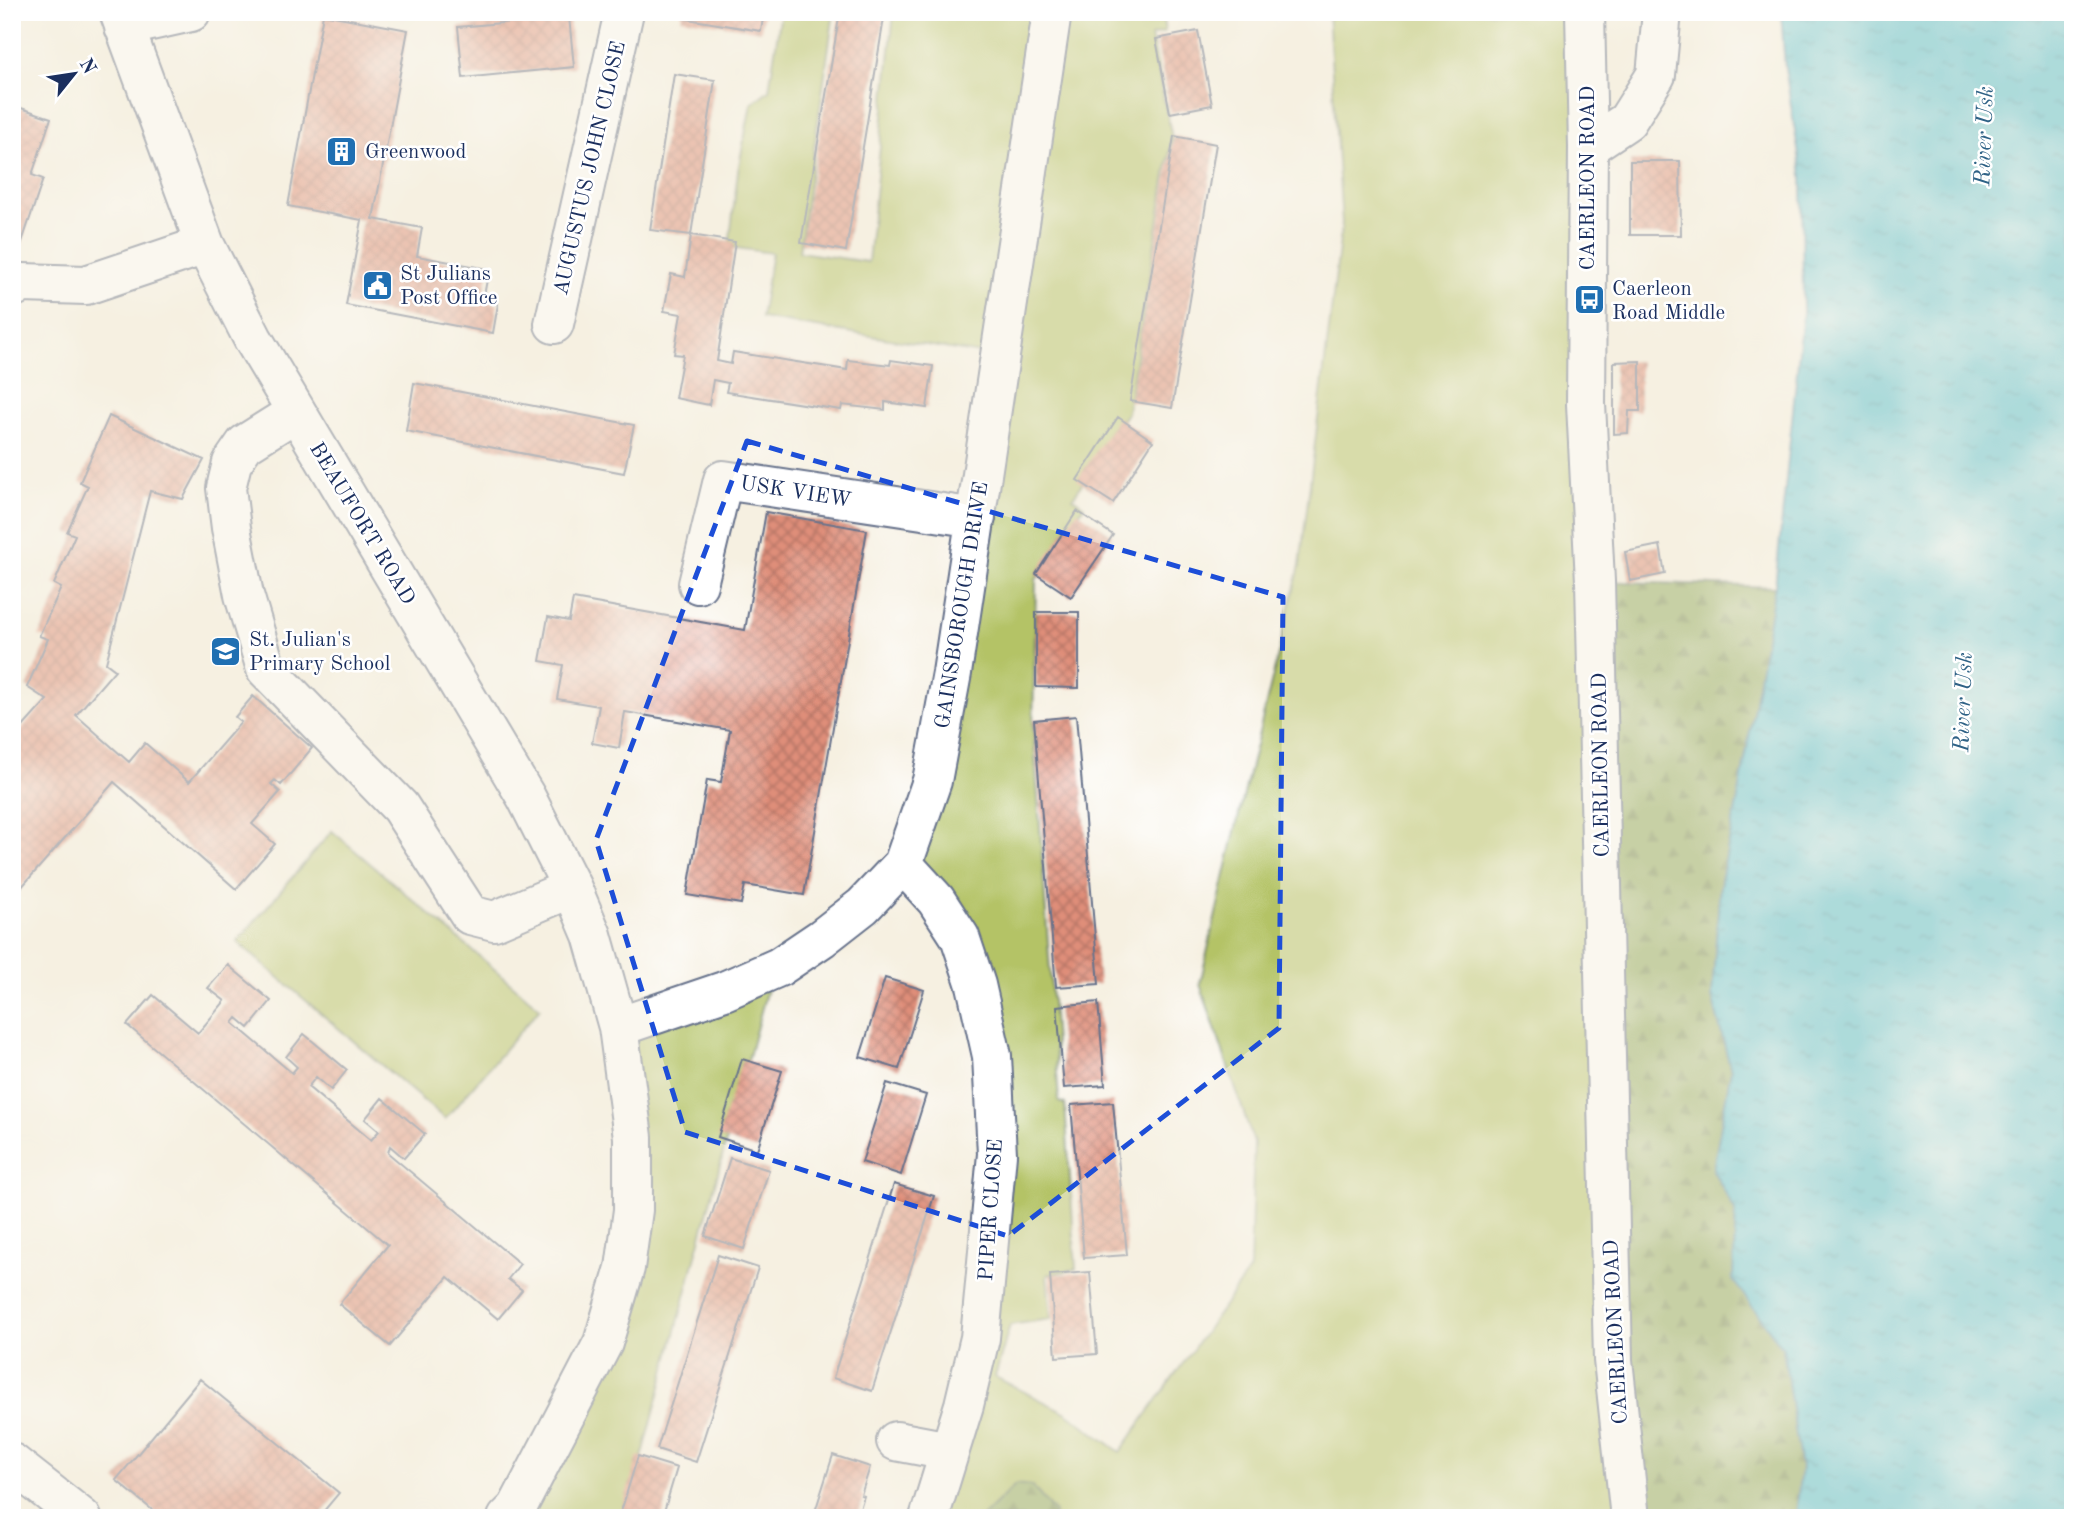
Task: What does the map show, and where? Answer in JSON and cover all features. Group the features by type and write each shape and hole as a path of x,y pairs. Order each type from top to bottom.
{"street":[{"path":"121,19 191,12"},
{"name":"AUGUSTUS JOHN CLOSE","path":"554,324 624,12"},
{"name":"GAINSBOROUGH DRIVE","path":"618,1027 724,990 779,967 863,906 903,864 932,781 952,673 1052,12"},
{"name":"CAERLEON ROAD","path":"1585,12 1588,147 1586,404 1595,581 1613,1360 1630,1518"},
{"path":"1588,147 1627,121 1656,75 1662,12"},
{"name":"BEAUFORT ROAD","path":"121,19 205,245 253,339 526,797 572,888 592,935 618,1027 633,1137 633,1210 625,1268 603,1343 517,1508 507,1518"},
{"path":"12,288 23,283 86,285 205,245"},
{"path":"296,412 245,444 232,463 226,488 244,595 266,668 400,807 470,915 494,921 572,888"},
{"name":"USK VIEW","path":"698,584 723,480 975,518"},
{"name":"PIPER CLOSE","path":"903,864 936,900 960,937 992,1056 997,1154 980,1338 964,1405 929,1518"},
{"path":"896,1441 950,1451"},
{"path":"12,1463 82,1518"}],"highlighted area":[{"path":"747,441 1283,597 1279,1028 1008,1236 685,1132 596,840"}],"green space":[{"path":"781,12 834,12 799,252 868,262 894,12 1162,12 1165,32 1151,36 1172,138 1127,413 1073,498 1084,506 1036,580 1033,726 1059,1102 1065,1104 1076,1269 1047,1275 1051,1319 1010,1325 995,1377 1067,1413 1120,1452 1250,1269 1254,1143 1200,984 1300,565 1342,223 1328,12 1585,12 1630,1518 1053,1518 1054,1512 1016,1484 981,1518 929,1518 988,1252 976,985 903,864 999,357 761,318 772,253 729,247 738,171 751,104 769,90"},
{"path":"1595,581 1775,587 1740,789 1720,886 1712,996 1731,1070 1713,1170 1736,1212 1733,1280 1783,1348 1801,1467 1796,1518 1630,1518"},
{"path":"332,831 540,1008 445,1119 237,942"},
{"path":"772,970 626,1518 507,1518 625,1268 618,1027"},
{"path":"1016,1484 1032,1486 1054,1512 1053,1518 981,1518"}],"water":[{"name":"River Usk","path":"1781,12 2073,12 2073,1518 1796,1518 1801,1467 1783,1348 1733,1280 1736,1212 1713,1170 1731,1070 1712,996 1720,886 1740,789 1775,587 1803,312 1802,175 1785,68"}],"building":[{"path":"682,12 764,12 761,31 681,18"},
{"path":"840,12 885,12 846,251 801,243"},
{"name":"Greenwood","path":"323,14 408,30 373,219 422,228 417,256 489,269 483,301 498,304 493,333 346,305 362,220 288,206"},
{"path":"569,17 574,67 463,78 458,27"},
{"path":"1198,31 1212,105 1170,113 1156,39"},
{"path":"674,74 715,80 691,235 650,230"},
{"path":"12,105 51,118 32,175 43,179 20,248 12,245"},
{"path":"1174,136 1216,144 1172,408 1130,401"},
{"path":"1630,161 1680,161 1681,235 1630,235"},
{"path":"691,235 735,242 717,361 731,364 733,352 847,370 848,360 890,365 891,360 933,366 927,408 885,402 885,410 842,405 841,410 726,392 728,383 713,380 709,405 675,398 683,355 674,354 681,314 664,311 671,274 685,277"},
{"path":"1640,361 1640,411 1629,411 1628,433 1614,434 1614,362"},
{"path":"414,383 634,425 624,473 406,431"},
{"path":"109,416 204,460 183,499 150,491 106,663 115,670 76,715 129,762 145,743 189,782 241,722 235,717 253,696 312,748 281,785 275,780 271,784 280,792 252,824 275,844 236,889 114,782 12,898 12,739 47,700 27,687 48,639 39,636 61,588 54,584 75,535 67,532 88,486 80,482"},
{"path":"1118,417 1153,441 1113,503 1077,480"},
{"path":"1077,511 1113,535 1071,597 1036,574"},
{"path":"766,512 867,530 804,895 745,885 741,904 687,895 707,780 721,782 730,730 625,712 619,748 592,743 599,706 557,699 563,665 540,661 548,617 569,621 573,599 745,630"},
{"path":"1660,545 1665,574 1630,581 1625,552"},
{"path":"1036,612 1079,612 1079,688 1036,687"},
{"path":"1076,716 1099,984 1056,987 1034,720"},
{"path":"228,965 271,1001 249,1028 237,1018 233,1023 292,1073 297,1067 286,1057 304,1034 347,1070 331,1090 316,1077 308,1087 371,1140 379,1131 365,1119 382,1098 425,1134 404,1158 390,1146 388,1153 520,1264 508,1279 522,1290 498,1319 448,1277 390,1346 339,1304 388,1245 127,1025 153,995 198,1033 225,1001 208,988"},
{"path":"885,978 924,990 899,1069 860,1057"},
{"path":"1098,1002 1105,1085 1064,1088 1057,1006"},
{"path":"742,1059 782,1071 757,1150 718,1137"},
{"path":"887,1083 926,1095 901,1175 862,1162"},
{"path":"1113,1102 1127,1255 1084,1258 1071,1105"},
{"path":"730,1158 769,1170 744,1249 705,1236"},
{"path":"894,1184 934,1196 872,1391 833,1378"},
{"path":"718,1255 758,1268 696,1462 657,1449"},
{"path":"1090,1272 1097,1354 1056,1357 1050,1275"},
{"path":"200,1379 339,1493 318,1518 162,1518 116,1480"},
{"path":"833,1455 870,1467 857,1518 813,1518"},
{"path":"638,1456 677,1468 662,1518 619,1518"}],"place":[{"name":"Greenwood","path":"342,151"},
{"name":"St Julians Post Office","path":"377,285"},
{"name":"Caerleon Road Middle","path":"1589,300"},
{"name":"St. Julian's Primary School","path":"226,651"}]}
